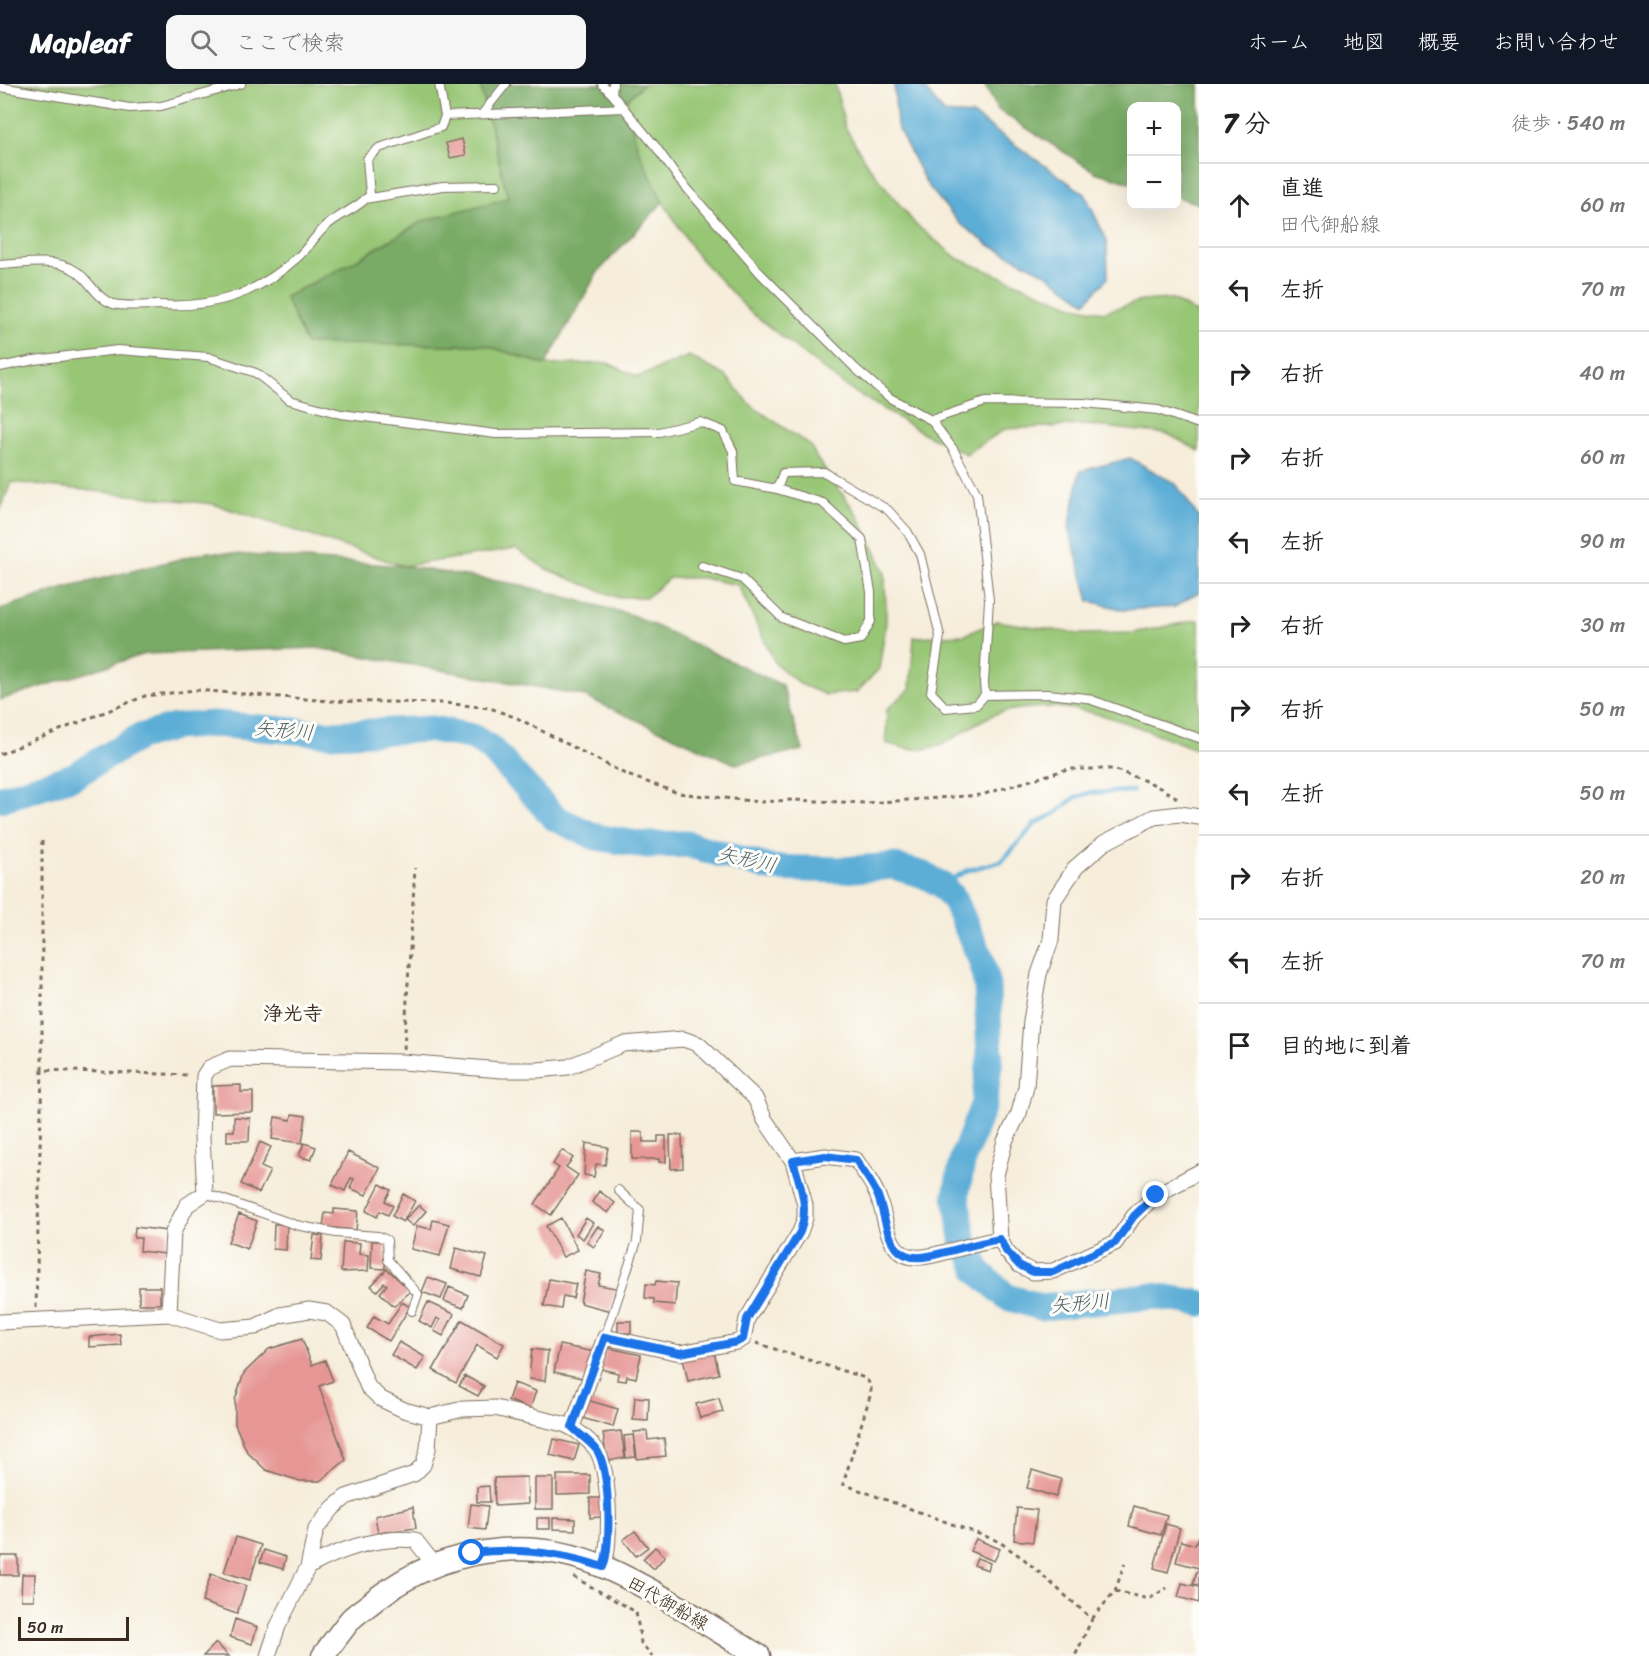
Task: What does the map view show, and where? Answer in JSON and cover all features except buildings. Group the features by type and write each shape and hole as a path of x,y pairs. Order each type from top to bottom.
{"main road":[{"name":"田代御船線","path":"323,1656 352,1618 413,1574 434,1564 472,1553 503,1549 573,1556 603,1567 647,1589 759,1656"}],"street":[{"path":"1199,817 1180,813 1154,817 1090,852 1076,867 1054,900 1051,940 1039,974 1031,1021 1026,1087 1019,1113 1005,1141 996,1175 1000,1239 1006,1251 1019,1265 1033,1272 1053,1272 1115,1243 1134,1216 1156,1195 1199,1172"},
{"path":"168,1314 173,1232 188,1205 205,1194 202,1138 204,1076 209,1068 230,1059 403,1062 501,1070 538,1070 568,1067 623,1044 682,1039 698,1044 755,1098 765,1120 793,1161 806,1205 805,1218 800,1232 747,1319 743,1339 680,1353 605,1337 572,1427"},
{"path":"793,1161 825,1156 856,1160 879,1197 888,1238 899,1251 914,1257 1000,1239"},
{"path":"0,1322 168,1314 220,1330 255,1327 280,1315 309,1310 327,1313 343,1325 368,1387 381,1399 404,1410 430,1417 463,1409 495,1408 572,1427 597,1450 610,1532 603,1567"},
{"path":"268,1656 278,1626 308,1567 316,1529 333,1508 346,1497 414,1474 423,1465 428,1449 430,1417"},
{"path":"308,1567 357,1545 397,1538 415,1540 434,1564"}],"lane":[{"path":"0,87 130,108 161,106 241,84"},
{"path":"0,266 56,263 63,265 82,274 102,299 115,304 179,306 222,302 279,272 298,257 327,225 365,200 370,195 367,159 379,148 441,127 445,116 439,84"},
{"path":"482,114 506,84"},
{"path":"602,84 624,108 679,179 760,273 856,369 890,398 931,420 953,448 977,494 989,600 985,695 976,705 946,708 931,692 940,636 921,554 907,531 888,510 824,472 783,473 777,489"},
{"path":"612,94 613,84"},
{"path":"445,116 624,108"},
{"path":"365,200 443,186 497,185"},
{"path":"0,367 34,360 118,350 208,357 256,373 290,400 341,414 496,434 659,432 700,422 723,431 733,450 735,481 777,489 823,503 862,539 871,592 871,621 861,639 844,642 782,618 742,579 702,566"},
{"path":"931,420 985,402 1084,403 1158,410 1199,424"},
{"path":"985,695 1048,694 1086,698 1199,738"},
{"path":"605,1337 637,1241 640,1210 618,1190"},
{"path":"205,1194 296,1225 336,1233 378,1236 387,1240 388,1260 418,1294 412,1311"}],"path":[{"path":"0,754 145,696 196,690 329,701 445,703 490,708 516,718 627,775 678,793 761,802 866,803 981,795 1068,769 1113,769 1151,783 1176,797 1180,813"},
{"path":"36,1319 42,1070 42,841"},
{"path":"403,1062 415,868"},
{"path":"42,1070 204,1076"},
{"path":"743,1339 865,1378 871,1385 843,1484 999,1541 1033,1566 1092,1619"},
{"path":"573,1556 570,1572 573,1576 636,1612 641,1643 652,1656"},
{"path":"1075,1656 1092,1619 1115,1591 1125,1563"},
{"path":"1115,1591 1149,1599 1167,1588"}],"green space":[{"path":"0,84 480,84 508,198 423,221 353,262 285,297 306,344 485,345 545,365 608,363 638,377 689,356 726,376 752,406 811,446 817,459 859,517 885,573 886,622 879,669 857,692 826,695 800,684 775,663 738,585 702,578 669,578 647,597 616,597 546,569 516,549 404,566 213,504 11,482 0,511"},
{"path":"480,84 643,84 625,102 639,152 663,202 598,272 545,365 485,345 306,344 285,297 353,262 423,221 508,198"},
{"path":"643,84 835,84 845,127 867,164 915,224 957,258 1070,305 1103,312 1141,301 1171,299 1199,314 1199,451 1168,434 1086,425 1005,429 966,454 925,434 846,387 749,311 696,254 663,202 639,152 625,102"},
{"path":"984,84 1199,84 1199,204 1181,198 1181,102 1127,102 1127,182 1095,172 998,110"},
{"path":"207,552 404,566 522,585 632,615 782,685 803,750 735,764 581,695 317,648 145,654 0,700 0,609 61,589"},
{"path":"1199,620 1199,750 1095,713 1052,707 1017,709 999,713 933,747 905,748 886,743 887,709 910,689 914,637 964,635 997,621 1079,634 1133,633"}],"water":[{"path":"894,84 921,84 944,113 973,115 1085,194 1107,241 1108,278 1086,302 1043,272 989,245 959,223 926,183 897,126"},
{"path":"1130,458 1176,484 1199,518 1199,592 1175,607 1124,610 1089,601 1069,528 1080,471"}],"waterway":[{"name":"矢形川","path":"0,799 74,776 139,737 175,727 214,724 331,734 432,729 473,737 490,748 555,818 596,837 644,845 687,844 770,868 842,870 893,866 924,875 942,885 955,901 981,959 987,986 990,1059 984,1103 963,1158 956,1195 963,1238 979,1272 1007,1297 1041,1307 1155,1296 1199,1303"},
{"path":"942,885 968,870 1002,861 1035,824 1056,813 1074,798 1089,793 1133,791"}],"district":[{"name":"浄光寺","path":"293,1013"}],"route":[{"path":"472,1553 503,1549 532,1550 573,1556 603,1567 607,1558 610,1532 601,1466 597,1450 572,1427 605,1337 680,1353 743,1339 747,1319 800,1232 805,1218 806,1205 793,1161 825,1156 856,1160 879,1197 888,1238 899,1251 914,1257 927,1257 977,1242 1000,1239 1006,1251 1019,1265 1033,1272 1053,1272 1089,1253 1115,1243 1134,1216 1156,1195"}]}
